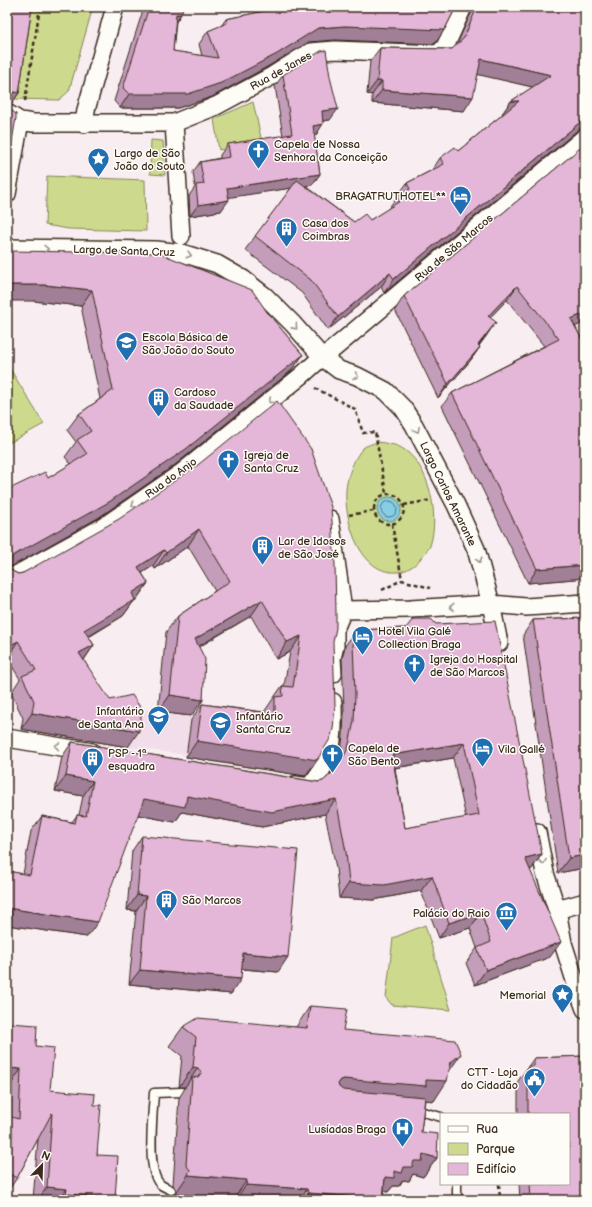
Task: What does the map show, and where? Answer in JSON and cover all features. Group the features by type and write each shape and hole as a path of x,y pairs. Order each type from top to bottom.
{"street":[{"path":"84,124 86,110 115,7"},
{"name":"Rua de Janes","path":"168,123 216,106 272,76 310,52 335,50 438,54 445,47 463,7"},
{"path":"7,194 20,119 84,124 168,123 181,236"},
{"name":"Rua de São Marcos","path":"322,357 338,346 585,137"},
{"name":"Largo de Santa Cruz","path":"7,248 156,250 182,253 217,264 243,279 266,297 293,324 322,357"},
{"name":"Largo Carlos Amarante","path":"322,357 339,370 357,376 386,391 403,408 414,425 476,549 491,604 502,658"},
{"name":"Rua do Anjo","path":"7,580 103,527 174,477 301,376 322,357"},
{"path":"283,783 309,787 321,774 328,759 333,738 332,658 335,646 335,630 343,610 330,518"},
{"path":"343,610 410,609 491,604 526,607 585,603"},
{"path":"7,738 110,754"},
{"path":"534,819 545,873 557,910 563,943 585,1009"},
{"path":"557,910 585,902"}],"lane":[{"path":"171,1190 159,1184 152,1169 151,1135 154,1093 182,1092"},
{"path":"400,1110 423,1112 440,1117"},
{"path":"457,1185 457,1200"}],"path":[{"path":"20,119 25,99 40,7"},
{"path":"313,387 355,409 363,433 376,432 386,493"},
{"path":"386,493 394,494 400,498 404,505 402,517 392,524 386,524 380,521 375,516 373,511 374,504 377,499 386,493"},
{"path":"404,505 451,497"},
{"path":"348,515 373,511"},
{"path":"392,524 402,580 431,588"},
{"path":"500,1185 500,1200"}],"shaded area":[{"name":"Infantário de Santa Ana","path":"133,708 191,716 186,755 128,747"}],"green space":[{"path":"26,7 93,7 69,91 59,100 12,99"},
{"path":"253,102 262,142 219,150 214,119"},
{"path":"151,140 163,141 165,175 150,174"},
{"path":"47,176 145,180 146,231 69,229 45,225"},
{"path":"7,364 44,424 7,444"},
{"path":"377,442 400,447 419,465 430,491 433,506 433,534 430,546 419,561 408,569 398,572 385,571 374,565 364,556 357,544 348,516 346,490 352,468 363,448"},
{"path":"425,925 451,1010 392,1005 386,998 393,938"}],"water":[{"path":"389,497 394,498 400,504 400,514 394,520 389,521 384,520 378,514 377,509 378,504 384,498"}],"building":[{"path":"12,7 32,7 19,93 10,93 7,96 7,21 10,22"},
{"path":"149,7 183,7 181,14 176,14 173,51 218,58 208,31 227,23 226,19 279,7 456,7 444,30 345,26 318,28 277,54 221,83 188,94 129,94 123,88"},
{"path":"477,7 585,7 585,118 394,279 390,273 338,317 311,280 255,236 297,180 354,222 365,214 370,220 400,201 397,196 410,189 407,183 444,164 440,158 455,147 458,151 519,101 511,101 551,75 481,59 473,97 382,90 382,81 377,81 380,48 452,49 464,38"},
{"path":"326,50 330,77 338,109 322,111 323,124 313,126 320,174 227,188 229,200 198,205 196,185 204,184 200,162 230,157 228,144 292,134 283,75 321,51"},
{"path":"7,107 16,114 16,118 7,170"},
{"path":"585,144 585,313 571,319 585,345 585,565 537,569 452,393 559,339 517,286 488,316 496,322 478,345 480,347 448,384 404,296"},
{"path":"7,251 159,253 252,290 267,312 303,355 186,449 109,502 14,555 10,559 9,564 10,569 14,572 18,574 23,573 119,519 199,464 277,401 311,449 331,507 335,565 336,613 336,628 333,642 335,705 333,729 330,739 317,760 197,741 202,704 275,714 275,697 283,696 282,686 293,687 301,636 287,642 262,600 195,639 205,659 203,700 170,695 178,616 230,581 199,529 166,553 164,550 138,567 148,583 132,593 135,600 84,630 94,645 79,653 110,700 132,695 142,710 139,731 32,713 34,701 22,676 36,670 18,641 7,647 7,490 45,472 48,478 87,454 77,440 91,431 79,414 113,390 92,290 45,285 7,285"},
{"path":"585,618 585,855 569,858 533,620"},
{"path":"413,619 431,619 436,624 495,621 542,854 525,858 561,942 486,970 477,948 491,942 481,913 449,923 432,876 384,885 349,883 346,852 336,799 272,812 187,796 185,807 144,799 98,922 7,908 7,871 30,875 42,816 75,823 77,815 86,816 93,781 66,776 72,742 318,782 323,781 333,772 342,760 348,748 351,735 354,721 355,694 353,644 356,630 406,628","holes":["464,743 479,815 405,828 392,755"]},
{"name":"São Marcos","path":"142,836 298,850 288,957 243,953 241,979 140,970 146,896 137,895"},
{"path":"310,1006 347,1009 343,1030 455,1040 461,1054 451,1062 447,1081 426,1080 426,1086 344,1079 338,1084 343,1090 425,1097 421,1132 438,1134 437,1158 423,1154 422,1161 414,1161 412,1167 404,1167 402,1173 394,1171 394,1178 385,1177 383,1199 308,1193 307,1189 246,1185 247,1180 188,1175 190,1170 186,1165 192,1078 198,1077 201,1073 198,1068 193,1067 196,1037 183,1027 198,1018 307,1028"},
{"path":"9,1023 37,1025 36,1046 54,1048 50,1090 95,1094 94,1105 101,1105 97,1155 118,1156 115,1198 66,1194 67,1189 47,1187 52,1113 17,1178 9,1174 7,1177 7,1125 11,1117 19,1119 21,1069 7,1068 7,1034"},
{"path":"585,1056 585,1200 531,1200 530,1185 570,1185 570,1113 528,1113 528,1066 534,1066 534,1058"}],"place":[{"name":"Capela de Nossa Senhora da Conceição","path":"259,170"},
{"name":"Largo de São João do Souto","path":"99,178"},
{"name":"BRAGATRUTHOTEL**","path":"461,216"},
{"name":"Casa dos Coimbras","path":"286,248"},
{"name":"Escola Básica de São João do Souto","path":"127,362"},
{"name":"Cardoso da Saudade","path":"158,418"},
{"name":"Igreja de Santa Cruz","path":"229,480"},
{"name":"Lar de Idosos de São José","path":"262,566"},
{"name":"Hotel Vila Galé Collection Braga","path":"362,656"},
{"name":"Igreja do Hospital de São Marcos","path":"415,684"},
{"name":"Infantário de Santa Ana","path":"159,736"},
{"name":"Infantário Santa Cruz","path":"220,742"},
{"name":"Vila Gallé","path":"483,768"},
{"name":"Capela de São Bento","path":"332,774"},
{"name":"PSP - 1ª esquadra","path":"93,778"},
{"name":"São Marcos","path":"166,920"},
{"name":"Palácio do Raio","path":"506,932"},
{"name":"Memorial","path":"562,1014"},
{"name":"CTT - Loja do Cidadão","path":"534,1098"},
{"name":"Lusíadas Braga","path":"402,1148"}]}
